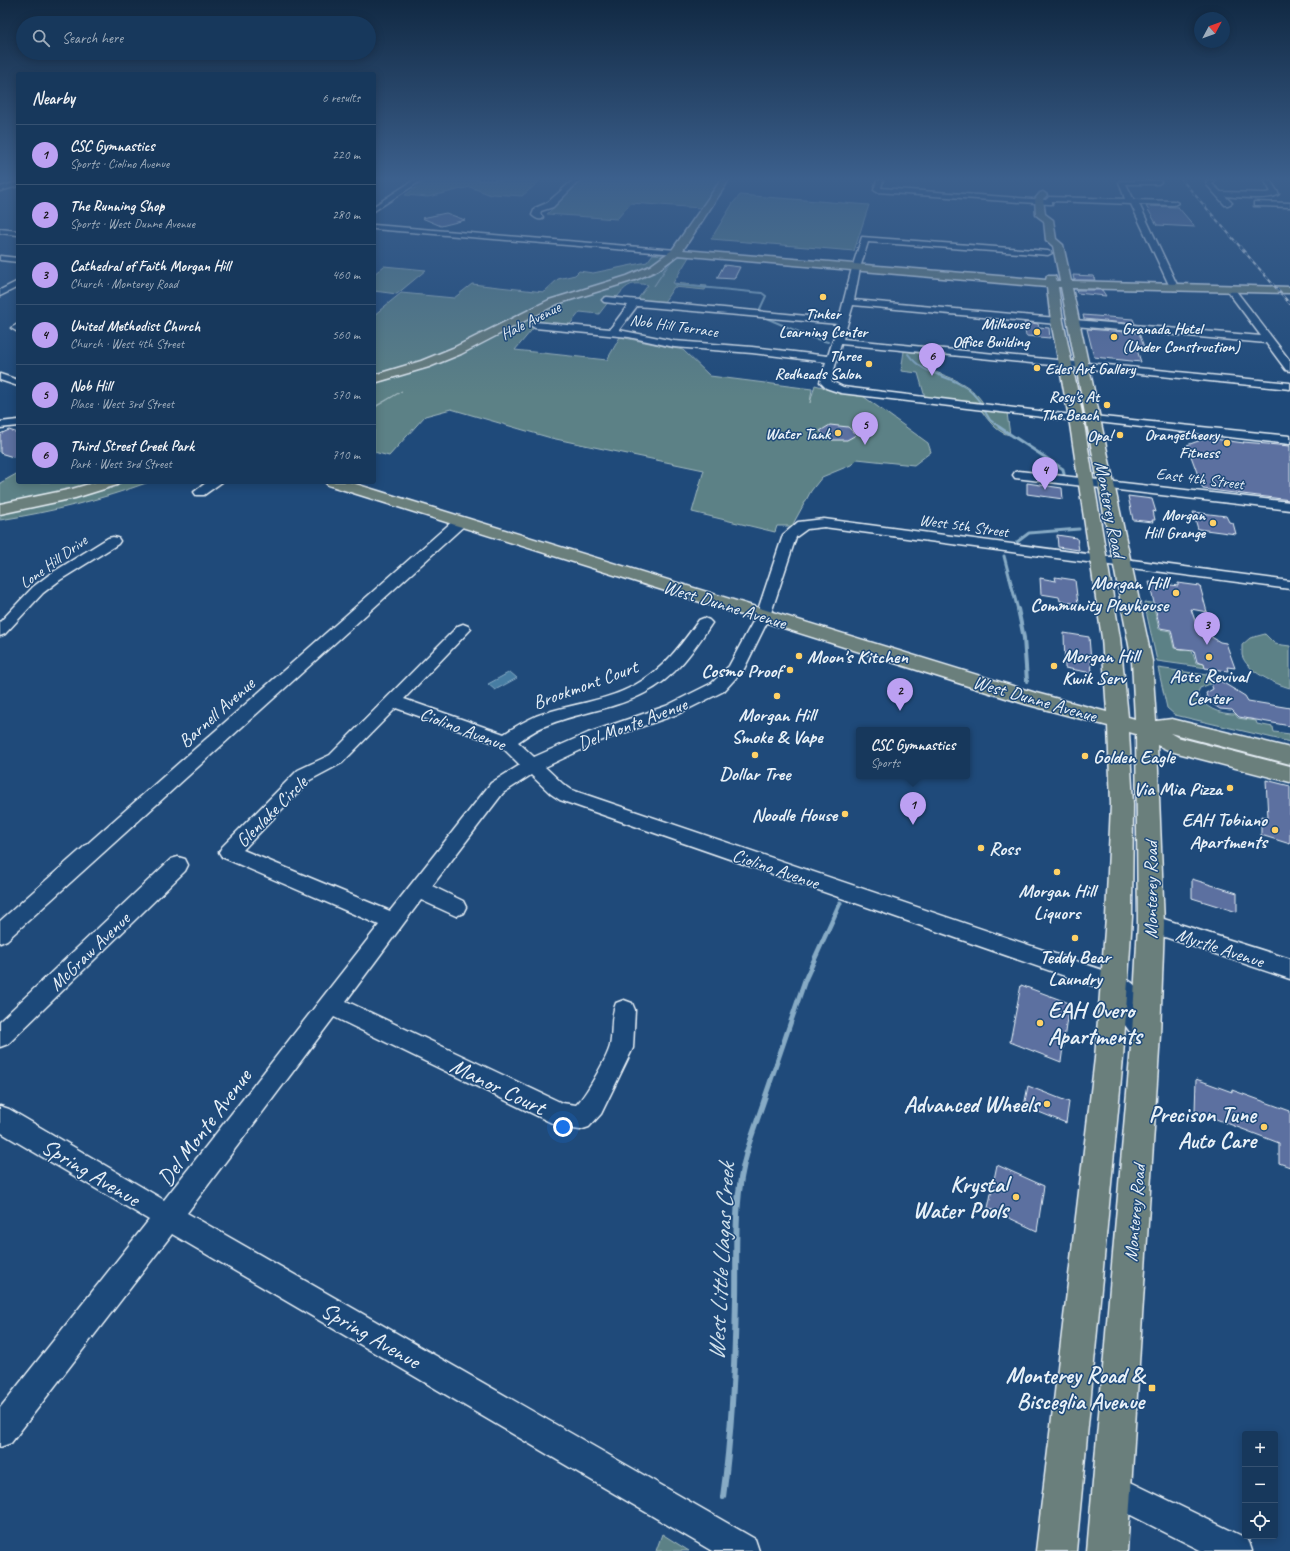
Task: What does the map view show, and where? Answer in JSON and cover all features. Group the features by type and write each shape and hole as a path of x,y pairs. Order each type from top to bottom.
{"main road":[{"name":"Hale Avenue","path":"376,378 425,364 457,352 553,302 646,272 675,252"},
{"name":"Hale Avenue","path":"376,382 429,367 463,354 539,313 571,299 652,274 675,260 679,256 676,252"},
{"path":"680,252 1066,285 1290,290"},
{"name":"Monterey Road","path":"1059,252 1075,323 1121,563 1142,661 1146,729 1151,924 1146,1035 1107,1551"},
{"name":"Monterey Road","path":"1048,253 1057,321 1076,418 1111,638 1118,722 1122,839 1115,984 1109,1058 1056,1551"},
{"path":"0,504 19,501 89,484"},
{"path":"0,509 75,493 105,484"},
{"name":"West Dunne Avenue","path":"339,484 1032,699 1146,729"},
{"path":"1146,729 1172,726 1290,756"},
{"path":"1146,729 1170,743 1290,774"}],"street":[{"path":"861,252 849,302 825,382 830,386 840,390 1076,418"},
{"path":"1040,252 1048,253"},
{"path":"1158,252 1174,288"},
{"path":"0,258 16,260"},
{"path":"0,293 16,285"},
{"path":"1230,289 1290,368"},
{"path":"607,300 843,322"},
{"path":"612,332 635,302"},
{"path":"849,302 1057,321"},
{"path":"1075,323 1268,340"},
{"name":"Nob Hill Terrace","path":"535,325 629,334 674,344 752,350 832,360"},
{"path":"837,341 1290,386"},
{"path":"0,377 16,382"},
{"path":"1093,419 1290,440"},
{"path":"0,426 16,423"},
{"name":"East 4th Street","path":"1019,475 1290,506"},
{"path":"200,492 213,484"},
{"name":"Barnell Avenue","path":"0,934 460,522"},
{"name":"West 5th Street","path":"803,526 824,523 1290,585"},
{"name":"Del Monte Avenue","path":"0,1432 168,1218 418,889 497,788 533,765 565,749 594,737 672,710 718,687 736,669 763,616 790,534 803,526"},
{"name":"Lone Hill Drive","path":"1,629 38,590 113,540"},
{"name":"Brookmont Court","path":"506,741 526,727 543,720 633,693 651,683 668,670 687,650 704,623"},
{"path":"393,701 463,629"},
{"name":"Ciolino Avenue","path":"393,701 506,741 557,789 566,795 1115,984 1129,992 1131,997 1130,1014 1146,1035"},
{"name":"Glenlake Circle","path":"393,701 336,759 304,775 229,852 394,922"},
{"name":"McGraw Avenue","path":"0,1036 178,865"},
{"path":"418,889 456,907"},
{"name":"Myrtle Avenue","path":"1151,924 1290,969"},
{"name":"Manor Court","path":"331,1005 560,1115 580,1118 592,1106 621,1048 624,1010"},
{"name":"Spring Avenue","path":"0,1118 168,1218 743,1551"},
{"path":"1112,1489 1236,1551"}],"green space":[{"path":"653,254 673,256 654,286 675,256 689,257 673,283 707,286 705,290 674,287 664,302 637,300 648,285 630,285 617,297 612,297 599,314 580,312 567,328 536,325 515,350 607,360 620,337 683,350 710,376 812,389 810,403 815,385 860,394 928,443 931,452 914,465 857,459 851,465 822,477 811,491 792,526 777,526 775,532 692,512 704,470 551,438 451,409 425,416 389,456 376,453 376,407 402,391 376,406 376,313 401,293 454,298 472,284 544,292 558,279 575,275 579,271 593,273 647,262"},
{"path":"384,266 426,270 397,294 376,291 376,272"},
{"path":"904,351 925,354 924,368 949,377 964,385 978,396 983,403 925,397 918,373 901,371"},
{"path":"981,410 1007,413 1010,435 997,429"},
{"path":"16,474 16,484 143,484 75,505 0,520 0,483"},
{"path":"1144,602 1166,605 1167,609 1154,608 1159,629 1170,631 1174,648 1192,651 1196,663 1206,664 1207,668 1157,661"},
{"path":"1265,634 1275,644 1290,646 1290,688 1262,676 1249,666 1242,655 1242,645 1250,638"},
{"path":"1158,668 1207,675 1210,684 1200,688 1197,694 1204,703 1223,713 1235,714 1238,718 1256,721 1257,724 1273,727 1274,732 1290,734 1290,742 1175,715 1167,708"},
{"path":"662,1534 689,1551 656,1551"}],"water":[{"path":"510,672 517,678 495,690 488,684"}],"building":[{"path":"724,265 740,267 734,279 717,278"},
{"path":"1073,275 1093,276 1095,280 1074,280"},
{"path":"1076,290 1102,290 1106,296 1077,293"},
{"path":"1083,315 1133,319 1135,324 1084,319"},
{"name":"Milhouse Office Building","path":"1024,322 1038,324 1039,327 1049,328 1050,338 1026,336"},
{"path":"1087,329 1139,333 1144,347 1136,347 1141,362 1094,357"},
{"name":"Water Tank","path":"830,425 848,427 856,435 847,440 833,440 828,438 820,431"},
{"path":"9,430 16,432 16,456 13,457 0,453 0,434"},
{"path":"1207,438 1244,443 1243,442 1290,446 1290,500 1203,489 1187,445"},
{"path":"1027,483 1062,488 1063,499 1027,494"},
{"path":"1128,496 1152,499 1156,512 1153,511 1155,520 1152,520 1153,522 1133,520"},
{"name":"Morgan Hill Grange","path":"1193,512 1226,516 1229,522 1233,523 1236,534 1198,529"},
{"path":"1057,535 1077,538 1079,550 1058,547"},
{"path":"1055,577 1075,580 1078,604 1060,601 1059,597 1041,594 1040,578 1056,581"},
{"path":"1149,582 1178,586 1178,583 1200,586 1207,612 1191,609 1198,629 1220,642 1226,643 1235,668 1227,667 1228,671 1205,668 1204,664 1197,662 1194,650 1175,648 1171,630 1160,628"},
{"path":"1064,633 1089,637 1092,673 1065,668"},
{"path":"1207,673 1245,696 1248,701 1290,708 1290,726 1239,717 1232,710 1220,709 1208,701 1206,693 1213,689"},
{"path":"1266,780 1290,786 1290,844 1261,835 1261,816 1268,818"},
{"path":"1192,879 1237,893 1237,912 1192,898"},
{"name":"EAH Overo Apartments","path":"1021,985 1069,1003 1061,1062 1010,1042"},
{"name":"Precison Tune Auto Care","path":"1196,1079 1290,1111 1290,1167 1279,1163 1279,1143 1195,1111"},
{"name":"Advanced Wheels","path":"1028,1086 1069,1102 1066,1123 1024,1106"},
{"name":"Krystal Water Pools","path":"997,1165 1044,1186 1037,1231 988,1208"}],"waterway":[{"name":"West Little Llagas Creek","path":"675,285 706,288"},
{"name":"West Little Llagas Creek","path":"700,287 706,288"},
{"name":"West Little Llagas Creek","path":"706,288 711,288"},
{"name":"West Little Llagas Creek","path":"706,288 762,293 766,296 759,311"},
{"name":"West Little Llagas Creek","path":"766,318 813,338 828,342"},
{"name":"West Little Llagas Creek","path":"908,354 921,366 957,382 968,389 982,405"},
{"name":"West Little Llagas Creek","path":"983,408 990,420 1001,428"},
{"name":"West Little Llagas Creek","path":"999,427 1063,469 1064,474"},
{"name":"West Little Llagas Creek","path":"1017,542 1029,533 1079,529"},
{"name":"West Little Llagas Creek","path":"1004,556 1018,610"},
{"name":"West Little Llagas Creek","path":"1018,609 1024,638 1027,681"},
{"name":"West Little Llagas Creek","path":"746,1153 805,980 840,903"},
{"name":"West Little Llagas Creek","path":"723,1497 729,1447 734,1372 738,1206 747,1152"}],"railway":[{"path":"1245,252 1290,304"}],"place":[{"name":"Tinker Learning Center","path":"823,297"},
{"name":"Milhouse Office Building","path":"1037,332"},
{"name":"Granada Hotel (Under Construction)","path":"1114,337"},
{"name":"Three Redheads Salon","path":"869,364"},
{"name":"Edes Art Gallery","path":"1037,368"},
{"name":"Third Street Creek Park","path":"932,376"},
{"name":"Rosy's At The Beach","path":"1107,405"},
{"name":"Water Tank","path":"838,433"},
{"name":"Opa!","path":"1120,435"},
{"name":"Orangetheory Fitness","path":"1227,443"},
{"name":"Nob Hill","path":"865,445"},
{"name":"United Methodist Church","path":"1045,490"},
{"name":"Morgan Hill Grange","path":"1213,523"},
{"name":"Morgan Hill Community Playhouse","path":"1176,593"},
{"name":"Cathedral of Faith Morgan Hill","path":"1207,645"},
{"name":"Moon's Kitchen","path":"799,656"},
{"name":"Acts Revival Center","path":"1209,657"},
{"name":"Morgan Hill Kwik Serv","path":"1054,666"},
{"name":"Cosmo Proof","path":"790,670"},
{"name":"Morgan Hill Smoke & Vape","path":"777,696"},
{"name":"The Running Shop","path":"900,711"},
{"name":"Dollar Tree","path":"755,755"},
{"name":"Golden Eagle","path":"1085,756"},
{"name":"Via Mia Pizza","path":"1230,788"},
{"name":"Noodle House","path":"845,814"},
{"name":"CSC Gymnastics","path":"913,825"},
{"name":"EAH Tobiano Apartments","path":"1275,830"},
{"name":"Ross","path":"981,848"},
{"name":"Morgan Hill Liquors","path":"1057,872"},
{"name":"Teddy Bear Laundry","path":"1075,938"},
{"name":"EAH Overo Apartments","path":"1040,1023"},
{"name":"Advanced Wheels","path":"1047,1104"},
{"name":"Precison Tune Auto Care","path":"1264,1127"},
{"name":"Krystal Water Pools","path":"1016,1197"},
{"name":"Monterey Road & Bisceglia Avenue","path":"1152,1388"}]}
